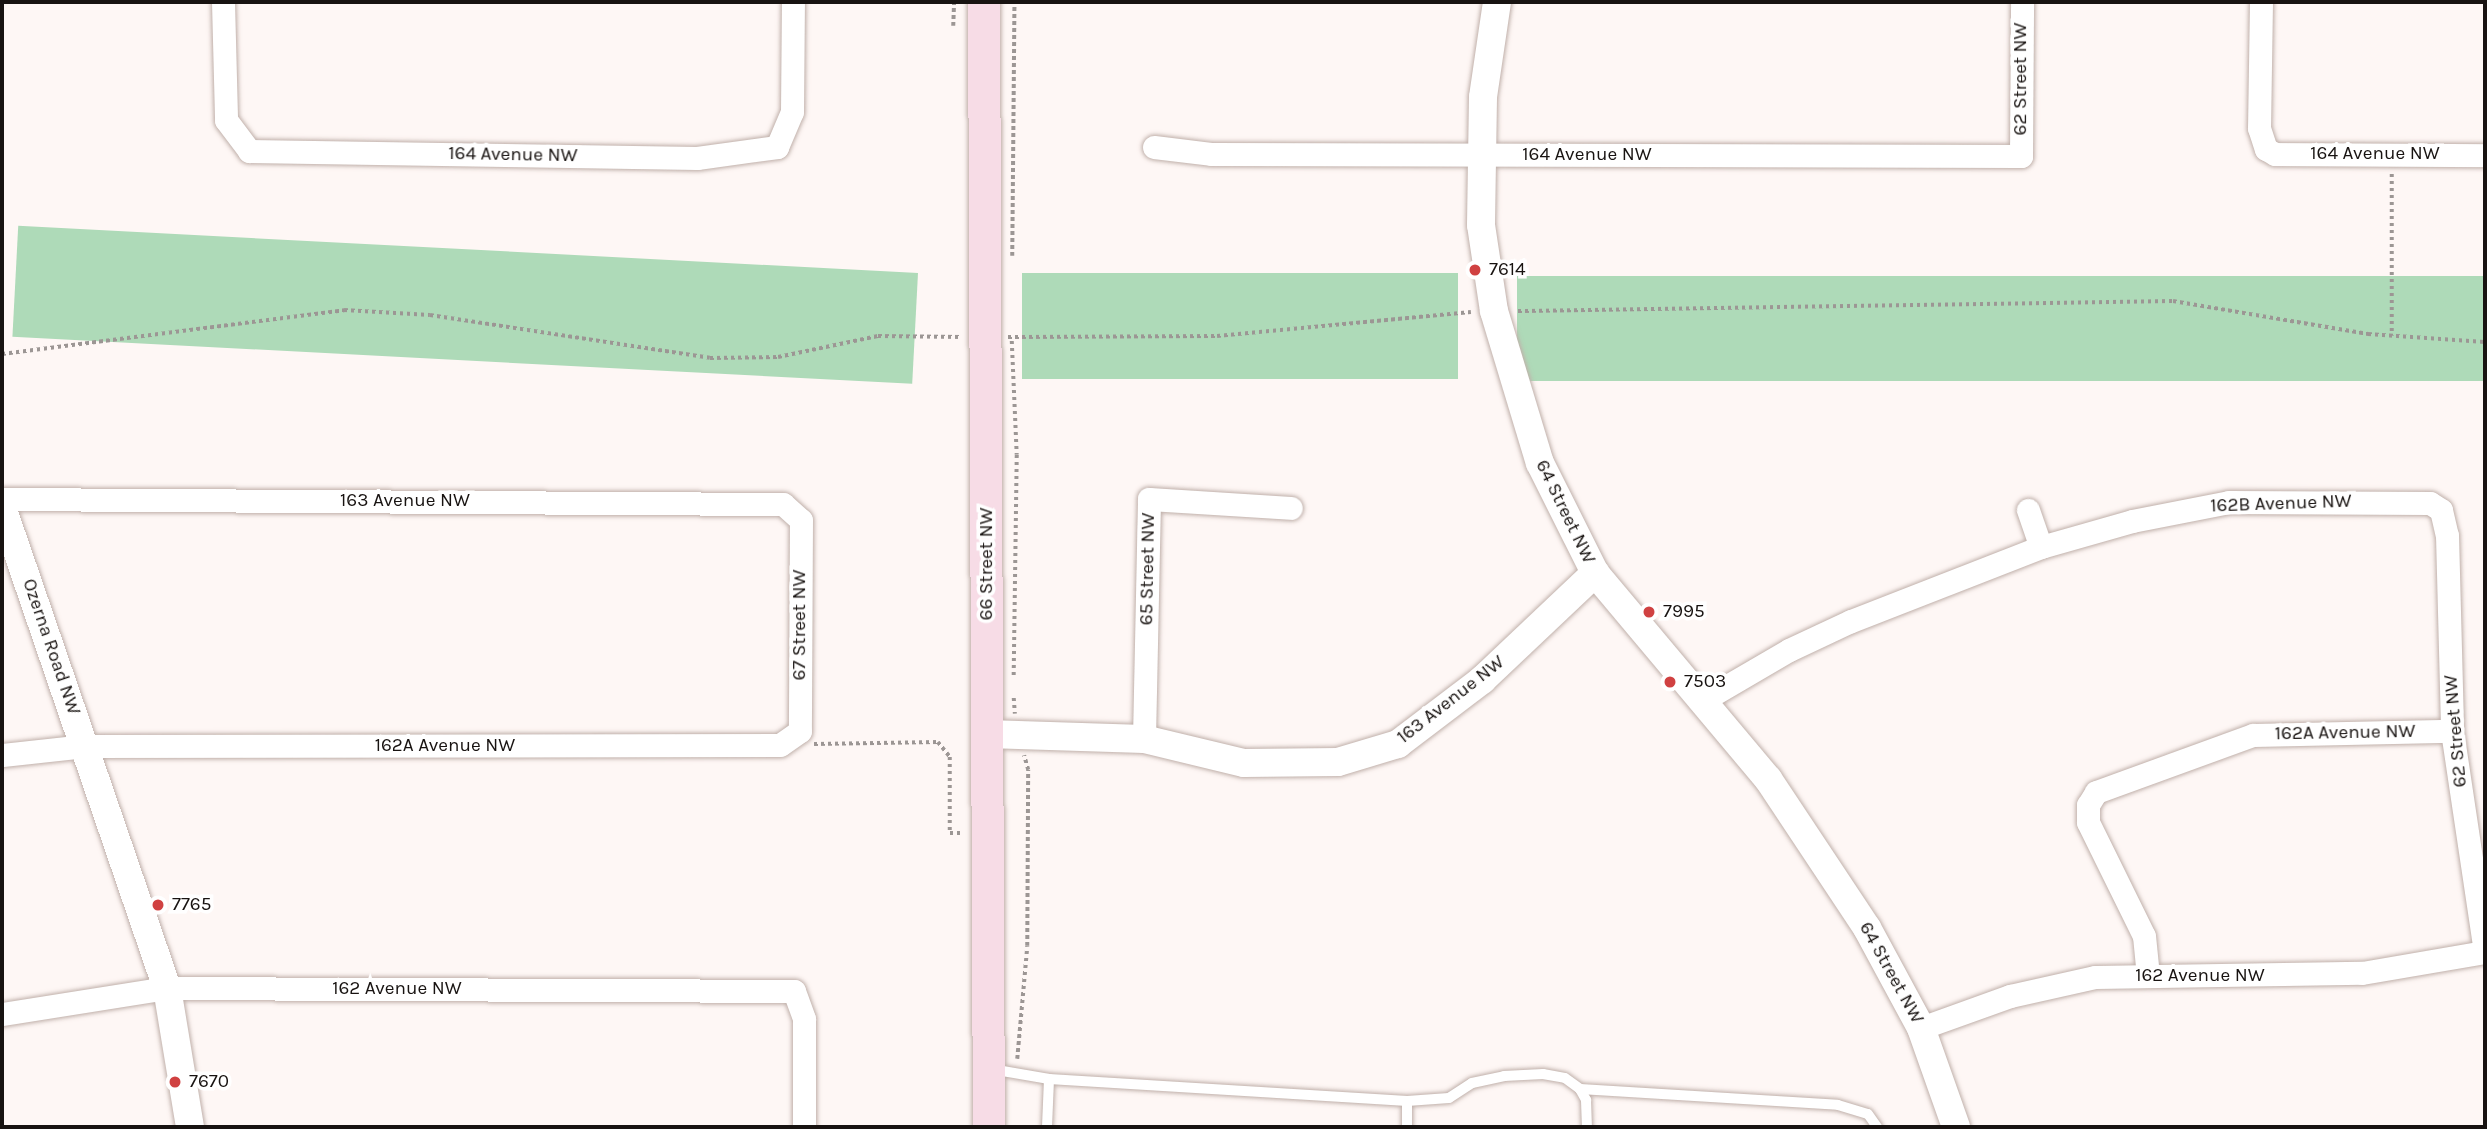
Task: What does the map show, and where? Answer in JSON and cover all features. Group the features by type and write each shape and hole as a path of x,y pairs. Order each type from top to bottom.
{"main road":[{"name":"66 Street NW","path":"984,2 1004,333 1002,734 987,833 1002,1072 989,1127"}],"street":[{"name":"164 Avenue NW","path":"223,2 226,120 249,151 698,158 777,147 792,112 793,2"},
{"name":"64 Street NW","path":"1497,2 1488,46 1481,155 1481,225 1494,311 1540,463 1595,573 1705,699 1809,836 1893,972 1921,1028 1956,1127"},
{"name":"62 Street NW","path":"2021,156 2022,2"},
{"name":"164 Avenue NW","path":"2261,2 2259,128 2266,149 2276,154 2485,155"},
{"name":"164 Avenue NW","path":"1154,147 1210,154 2021,156"},
{"name":"163 Avenue NW","path":"2,499 783,504 801,520"},
{"name":"65 Street NW","path":"1144,739 1149,499 1291,508"},
{"name":"162B Avenue NW","path":"1705,699 1789,650 1851,621 2041,547 2132,521 2229,502 2416,501 2441,510"},
{"name":"Ozerna Road NW","path":"2,507 167,988 190,1127"},
{"path":"2028,510 2041,547"},
{"name":"62 Street NW","path":"2441,510 2447,535 2452,732 2485,952"},
{"name":"67 Street NW","path":"800,730 801,520"},
{"name":"163 Avenue NW","path":"1002,734 1144,739 1244,763 1338,762 1398,744 1482,680 1595,573"},
{"name":"162A Avenue NW","path":"85,746 780,745 800,730"},
{"name":"162A Avenue NW","path":"2148,976 2144,936 2093,837 2088,805 2108,784 2253,735 2452,732"},
{"path":"2,755 85,746"},
{"name":"162 Avenue NW","path":"1921,1028 2054,984 2148,976 2349,974 2485,952"},
{"name":"162 Avenue NW","path":"2,1014 167,988 794,991 804,1019 804,1127"}],"lane":[{"path":"1002,1072 1049,1079 1407,1101 1449,1098 1472,1083 1504,1076 1543,1074 1565,1078 1580,1088 1586,1100 1587,1127"},
{"path":"1047,1127 1049,1079"},
{"path":"1580,1088 1838,1105 1868,1114 1877,1127"},
{"path":"1407,1101 1408,1127"}],"path":[{"path":"953,26 954,2"},
{"path":"1011,267 1014,2"},
{"path":"2392,154 2392,336"},
{"path":"2,354 344,310 430,315 710,358 779,357 878,336 1004,333 1217,336 1494,311 2173,301 2392,336 2485,342"},
{"path":"1002,1072 1027,932 1028,770 1002,734 1004,333"},
{"path":"800,730 814,745 939,742 950,757 950,833 987,833"}],"green space":[{"path":"18,226 918,273 912,384 12,337"},
{"path":"1022,273 1458,273 1458,379 1022,379"},
{"path":"1517,276 2485,276 2485,381 1517,381"}],"place":[{"name":"7614","path":"1475,270"},
{"name":"7995","path":"1649,612"},
{"name":"7503","path":"1670,682"},
{"name":"7765","path":"158,905"},
{"name":"7670","path":"175,1082"}]}
